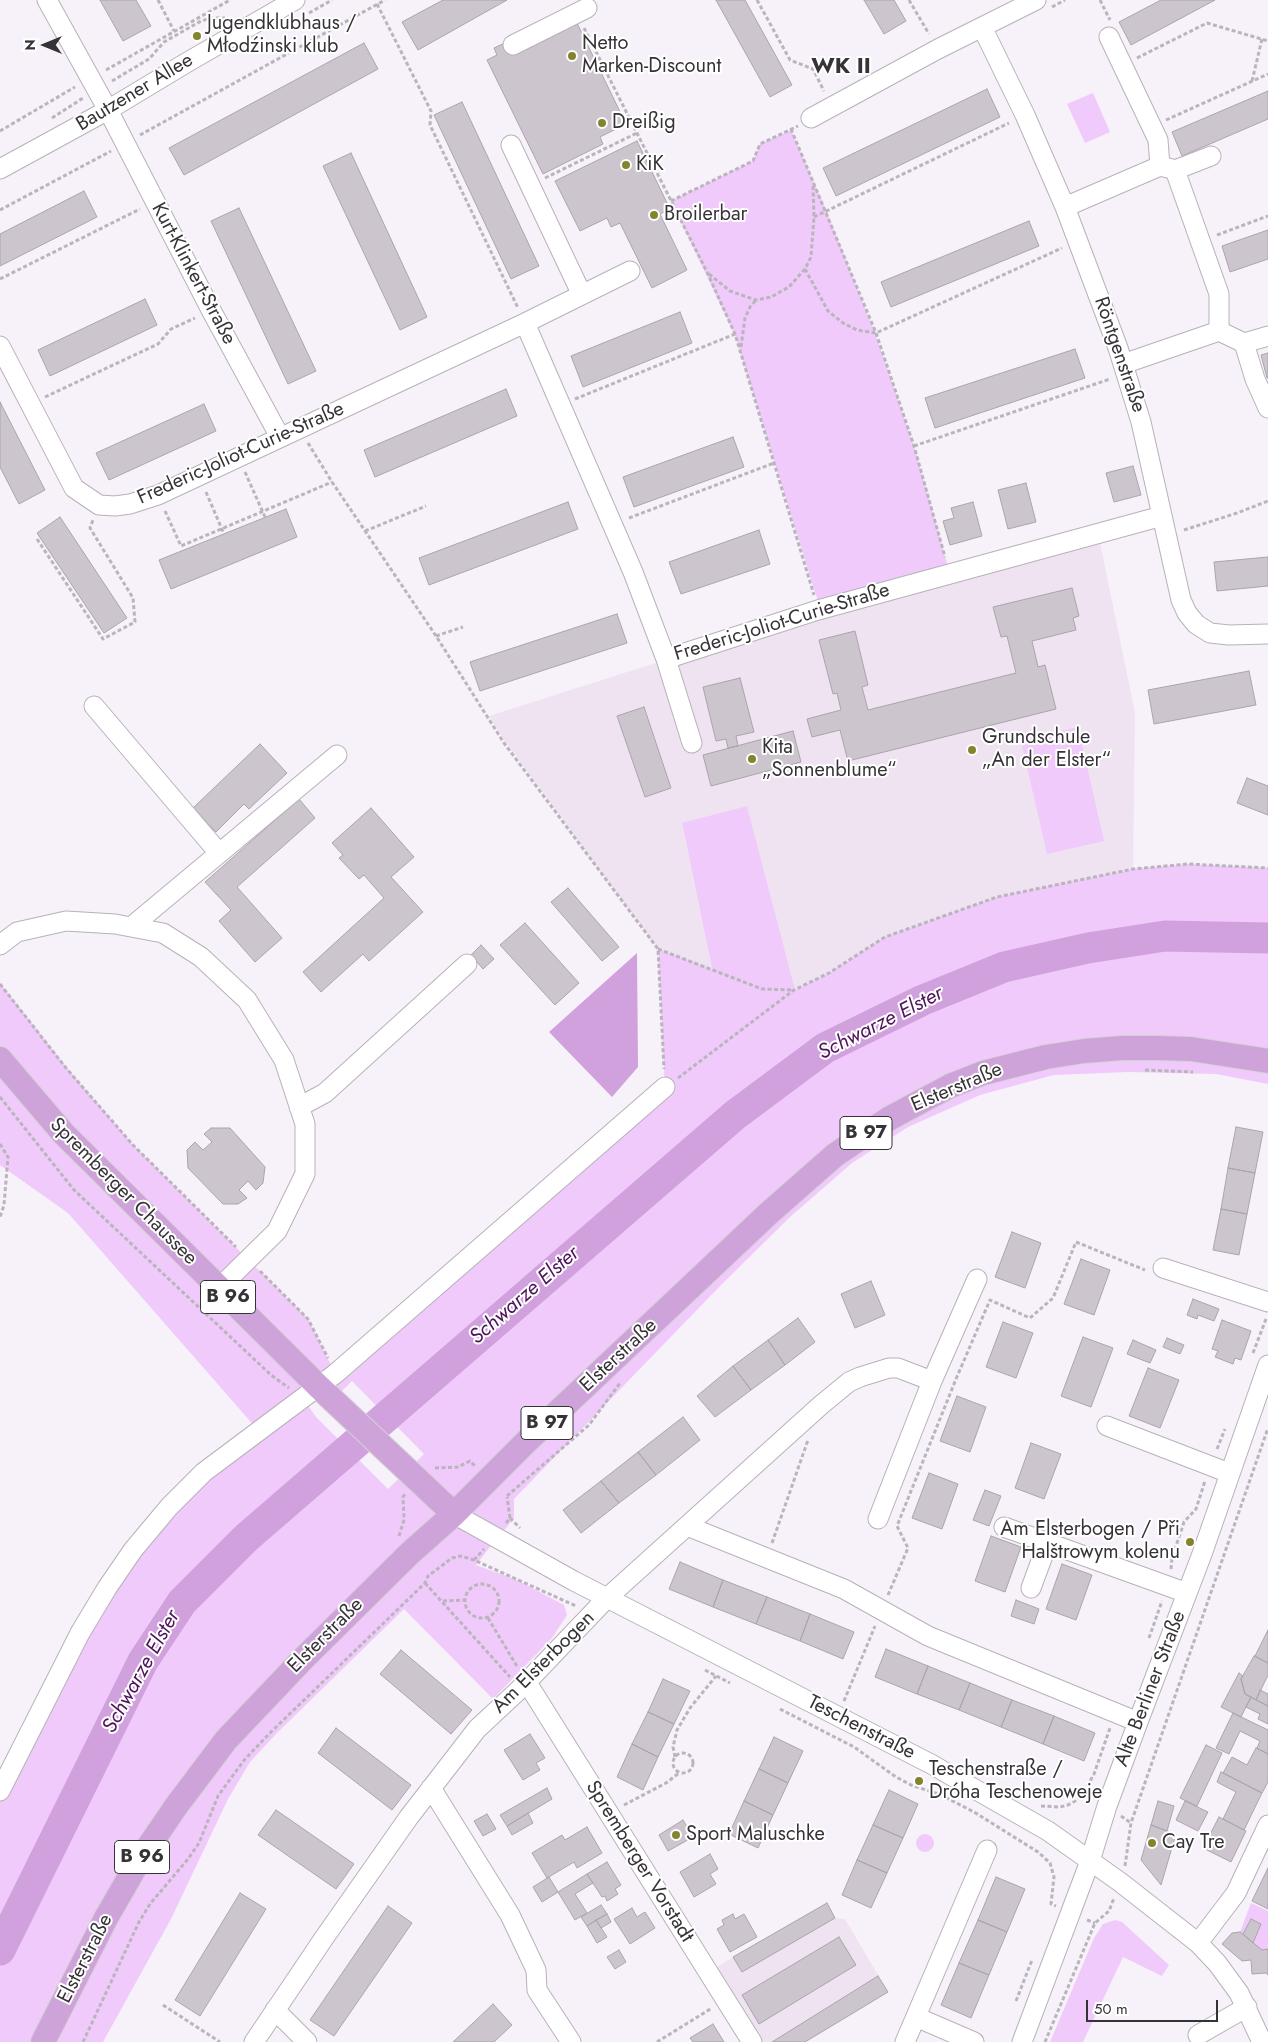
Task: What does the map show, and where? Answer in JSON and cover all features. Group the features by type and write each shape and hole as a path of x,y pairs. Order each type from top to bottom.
{"main road":[{"name":"Elsterstraße","path":"43,2042 106,1918 140,1859 215,1754 270,1692 409,1554 454,1514 526,1442 801,1184 841,1150 890,1118 950,1086 983,1073 1046,1057 1122,1048 1191,1049 1268,1061"},
{"name":"Spremberger Chaussee","path":"0,1059 63,1133 219,1288 311,1392 338,1404 413,1476"},
{"name":"B 96","path":"413,1476 454,1514"}],"street":[{"name":"Kurt-Klinkert-Straße","path":"47,0 99,75 108,110 154,202 280,437"},
{"name":"Bautzener Allee","path":"0,169 108,110 295,0"},
{"path":"811,118 938,48 1036,0"},
{"path":"513,45 581,10"},
{"name":"Röntgenstraße","path":"982,27 1025,115 1065,207 1124,369 1141,422 1181,600 1187,613 1196,624 1210,633 1229,635 1268,634"},
{"path":"1108,37 1158,140 1168,168 1200,241 1219,294 1220,331"},
{"path":"511,146 582,295"},
{"path":"1065,207 1168,168 1211,156"},
{"name":"Frederic-Joliot-Curie-Straße","path":"99,506 130,504 158,495 525,323 630,271"},
{"name":"Frederic-Joliot-Curie-Straße","path":"525,323 633,572 666,659 818,610 1162,516"},
{"path":"1124,369 1220,331 1244,343 1268,336"},
{"path":"1244,343 1255,379 1268,408"},
{"path":"0,346 74,488 99,506"},
{"path":"666,659 692,742"},
{"path":"94,706 219,853"},
{"path":"131,927 337,755"},
{"path":"0,945 17,932 66,921 116,924 163,933 201,957 247,1000 284,1060 305,1124 305,1174 277,1231 219,1288"},
{"path":"299,1107 325,1093 467,964"},
{"path":"0,1791 80,1633 107,1588 134,1550 169,1507 204,1472 311,1392 665,1087"},
{"path":"1163,1268 1268,1302"},
{"path":"878,1519 932,1381 977,1279"},
{"name":"Alte Berliner Straße","path":"1022,2042 1090,1861 1107,1806 1230,1473 1262,1397 1260,1362"},
{"name":"Am Elsterbogen","path":"254,2042 324,1938 431,1788 477,1729 608,1598 821,1405 849,1382 869,1373 894,1368 932,1381"},
{"path":"1107,1426 1210,1467 1230,1473"},
{"name":"Teschenstraße","path":"454,1514 502,1542 608,1598 931,1764 1015,1812 1090,1861 1198,1943 1230,1979 1247,2008 1262,2042"},
{"path":"687,1526 844,1590 928,1636 1138,1722"},
{"path":"1004,1527 1187,1593"},
{"path":"1031,1588 1048,1542"},
{"name":"Spremberger Vorstadt","path":"523,1684 608,1814 752,2042"},
{"path":"431,1788 510,1915 536,1970 537,1990 571,2042"},
{"path":"1198,1943 1236,1892 1268,1825"},
{"path":"905,2042 987,1850"},
{"path":"1198,2035 1247,2008"},
{"path":"275,2010 307,2042"},
{"path":"916,2017 974,2042"}],"path":[{"path":"158,0 174,32"},
{"path":"0,131 230,0"},
{"path":"0,210 125,144 385,0"},
{"path":"757,0 790,60 812,69 832,105"},
{"path":"909,0 938,48"},
{"path":"377,4 431,111 430,125 525,323"},
{"path":"581,10 637,134 707,272 735,334 818,610"},
{"path":"47,122 99,75 149,59 164,42 201,21 210,18 224,18 232,14"},
{"path":"1122,66 1207,23 1268,41"},
{"path":"1252,82 1262,39"},
{"path":"1151,126 1268,74"},
{"path":"814,217 1025,115"},
{"path":"671,201 753,161 760,144 791,130 811,118"},
{"path":"791,130 876,333 914,446 950,574"},
{"path":"530,185 637,134"},
{"path":"707,272 719,284 730,291 756,300 771,297 789,287 805,269 811,257 814,217 813,181"},
{"path":"0,279 154,202"},
{"path":"1200,241 1268,216"},
{"path":"805,269 828,312 842,323 857,330 876,333 1078,241"},
{"path":"741,352 740,339 745,318 756,300"},
{"path":"30,404 158,344 171,329 211,310"},
{"path":"560,404 735,334"},
{"path":"914,446 1124,369"},
{"path":"299,428 332,482 436,636 504,742 658,949 762,989 794,990"},
{"path":"238,457 265,517"},
{"path":"612,524 774,463"},
{"path":"198,476 224,534"},
{"path":"158,495 182,548 332,482"},
{"path":"1182,531 1268,500"},
{"path":"37,539 102,639 135,622 133,598 90,528 99,506"},
{"path":"365,531 426,506"},
{"path":"436,636 463,627"},
{"path":"665,1087 794,990 829,973 885,937 997,897 1133,869 1188,864 1268,868"},
{"path":"658,949 665,1087"},
{"path":"0,984 66,1068 133,1145 308,1319 324,1349"},
{"path":"1137,1070 1196,1072"},
{"path":"0,1097 74,1190 271,1375 311,1392"},
{"path":"0,1144 8,1157 4,1205 0,1217"},
{"path":"844,1703 908,1548 897,1526 990,1300 1030,1318 1053,1298 1076,1242 1155,1274 1163,1268"},
{"path":"1260,1362 1268,1315"},
{"path":"506,1496 589,1424 623,1380"},
{"path":"767,1558 821,1405"},
{"path":"1146,1644 1170,1576 1172,1558 1184,1522 1196,1509 1227,1422"},
{"path":"1045,2042 1095,1923 1109,1911 1120,1882 1128,1858 1131,1823 1268,1428"},
{"path":"413,1476 403,1497 404,1520 397,1542 428,1576"},
{"path":"83,2042 139,1922 150,1904 188,1859 199,1842 218,1796 245,1759 425,1583 428,1576 452,1558 461,1556 594,1613"},
{"path":"425,1583 443,1601 488,1654 523,1684"},
{"path":"474,1585 487,1585 495,1590 499,1596 498,1608 488,1618 480,1619 472,1616 465,1607 464,1600 468,1591 474,1585"},
{"path":"443,1601 464,1600"},
{"path":"488,1618 523,1684"},
{"path":"700,1668 732,1684"},
{"path":"679,1773 673,1766 675,1757 673,1747 677,1730 690,1708 716,1676"},
{"path":"777,1707 854,1747 896,1777 911,1785 941,1795 974,1812 1038,1852 1050,1863 1054,1876 1051,1904 1095,1923"},
{"path":"1084,1792 1094,1774 1115,1712"},
{"path":"608,1814 666,1783 679,1773 689,1772 694,1762 692,1757 686,1753 680,1753 675,1757"},
{"path":"657,2042 725,2000"},
{"path":"163,2005 220,2042"}],"shaded area":[{"path":"1093,93 1110,132 1085,143 1067,104"},
{"path":"791,130 826,210 875,333 914,446 950,574 820,608 735,335 671,201 753,161 760,144"},
{"name":"Grundschule „An der Elster“","path":"1098,533 1135,713 1133,869 997,897 885,937 829,973 794,990 747,806 682,824 712,970 658,949 505,741 489,716 665,660"},
{"path":"1078,727 1104,841 1047,854 1021,741"},
{"path":"747,806 795,990 829,973 885,937 997,897 1133,869 1188,864 1268,868 1268,1060 1084,1050 890,1117 454,1512 408,1470 424,1454 352,1381 334,1399 0,1054 0,983 67,1068 133,1145 308,1319 335,1373 665,1088 658,949 712,969 682,823"},
{"path":"637,953 638,1067 612,1097 549,1032"},
{"path":"1084,1052 1268,1062 1268,1084 1216,1074 1128,1072 1054,1075 980,1095 908,1127 852,1163 790,1217 721,1285 514,1499 514,1518 497,1539 457,1514 720,1260 918,1104"},
{"path":"0,1063 317,1386 257,1429 68,1213 0,1165"},
{"path":"304,1400 316,1417 388,1489 407,1471 452,1514 224,1740 41,2042 0,2042 0,1794 80,1633 170,1508"},
{"path":"454,1516 496,1539 476,1565 517,1580 564,1605 567,1615 552,1638 493,1699 404,1609 276,1734 250,1762 228,1799 171,1919 103,2042 45,2042 178,1806"},
{"path":"921,1834 929,1834 934,1839 932,1850 921,1852 916,1847 916,1839"},
{"path":"827,1903 835,1918 845,1919 888,1992 805,2042 752,2042 708,1972"},
{"path":"1251,1903 1268,1911 1268,1975 1266,1973 1252,1974 1251,1960 1242,1961 1222,1944 1232,1933 1240,1932"},
{"path":"1115,1920 1122,1922 1169,1965 1162,1976 1123,1957 1083,2042 1050,2042 1094,1938 1103,1924"}],"building":[{"path":"100,0 136,0 151,26 123,41"},
{"path":"443,0 507,0 418,50 402,22"},
{"path":"716,0 745,0 792,85 770,97"},
{"path":"864,0 894,0 906,21 884,34"},
{"path":"1161,0 1215,0 1131,45 1119,22"},
{"path":"576,21 626,124 600,137 603,144 543,174 487,60 497,55 494,48 511,40"},
{"path":"364,43 378,69 184,175 169,148"},
{"path":"987,89 1000,117 836,196 823,168"},
{"path":"1268,91 1268,119 1182,156 1172,132"},
{"path":"462,102 539,266 511,279 434,115"},
{"path":"637,141 670,209 660,214 687,270 652,288 620,223 611,227 607,218 580,231 555,181"},
{"path":"351,153 427,317 400,330 323,166"},
{"path":"84,191 97,217 0,266 0,234"},
{"path":"239,208 316,371 288,384 211,221"},
{"path":"1029,221 1039,246 891,307 881,282"},
{"path":"1268,230 1268,259 1230,272 1222,246"},
{"path":"145,299 157,325 50,376 38,350"},
{"path":"680,312 692,343 583,387 571,356"},
{"path":"1075,349 1085,378 935,428 925,398"},
{"path":"1268,353 1268,378 1267,378 1261,355"},
{"path":"506,389 517,416 375,477 364,450"},
{"path":"0,402 45,490 19,504 0,467"},
{"path":"204,404 216,431 109,480 96,453"},
{"path":"733,437 744,467 634,507 623,477"},
{"path":"1133,466 1141,495 1114,502 1106,473"},
{"path":"1026,483 1036,522 1008,529 998,490"},
{"path":"568,502 578,529 429,585 419,558"},
{"path":"973,502 982,536 950,545 943,521 954,518 951,508"},
{"path":"286,509 297,537 171,589 159,560"},
{"path":"60,517 127,618 104,633 37,533"},
{"path":"759,530 770,564 681,594 669,562"},
{"path":"1268,557 1268,586 1217,591 1214,562"},
{"path":"1072,588 1079,616 1073,618 1076,630 1032,641 1038,667 1045,665 1056,709 848,761 840,730 812,737 807,719 841,710 837,693 833,694 819,640 855,631 868,685 862,687 868,710 1016,673 1007,636 1001,637 993,607"},
{"path":"617,614 627,643 480,691 470,662"},
{"path":"1249,671 1256,705 1154,724 1148,690"},
{"path":"740,678 754,732 736,736 738,746 728,748 726,739 716,741 703,687"},
{"path":"644,707 671,788 645,797 617,716"},
{"name":"Kita „Sonnenblume“","path":"793,731 801,762 711,786 703,755"},
{"path":"260,744 287,773 249,809 244,804 216,832 193,808"},
{"path":"1247,778 1268,786 1268,815 1237,803"},
{"path":"299,799 315,818 237,887 282,938 255,962 219,921 231,910 205,882"},
{"path":"371,808 414,857 391,877 423,912 369,961 363,954 321,992 303,972 384,898 364,875 359,879 339,858 343,855 332,843"},
{"path":"568,888 619,947 602,961 551,902"},
{"path":"525,923 579,983 555,1005 500,945"},
{"path":"481,945 494,959 483,969 471,955"},
{"path":"1236,1127 1263,1132 1255,1173 1228,1168"},
{"path":"211,1128 230,1128 265,1167 263,1183 256,1190 248,1181 239,1190 247,1198 238,1204 223,1204 188,1168 187,1150 195,1142 203,1150 212,1142 204,1134"},
{"path":"1228,1168 1255,1173 1247,1214 1221,1209"},
{"path":"1221,1209 1247,1214 1239,1255 1213,1250"},
{"path":"1012,1232 1041,1243 1025,1288 995,1277"},
{"path":"1081,1259 1110,1270 1094,1315 1064,1304"},
{"path":"871,1281 885,1315 855,1328 841,1294"},
{"path":"1193,1299 1219,1309 1214,1321 1198,1315 1197,1319 1187,1315"},
{"path":"798,1318 815,1342 785,1365 768,1340"},
{"path":"1222,1320 1251,1331 1241,1360 1235,1358 1233,1364 1215,1357 1218,1351 1212,1349"},
{"path":"1003,1322 1033,1333 1016,1378 986,1367"},
{"path":"1083,1337 1113,1348 1091,1407 1061,1396"},
{"path":"1167,1338 1184,1345 1180,1354 1163,1347"},
{"path":"768,1340 785,1365 751,1390 733,1366"},
{"path":"1133,1340 1156,1350 1150,1363 1127,1354"},
{"path":"733,1366 751,1390 715,1417 697,1396"},
{"path":"1148,1368 1179,1380 1160,1428 1129,1416"},
{"path":"957,1396 986,1407 970,1452 940,1441"},
{"path":"683,1417 700,1440 656,1475 638,1452"},
{"path":"1031,1443 1061,1454 1044,1499 1015,1488"},
{"path":"638,1452 656,1475 619,1503 601,1481"},
{"path":"929,1473 958,1484 942,1529 912,1518"},
{"path":"601,1481 619,1503 581,1533 563,1510"},
{"path":"985,1490 1001,1496 989,1526 973,1520"},
{"path":"991,1536 1021,1547 1005,1592 975,1581"},
{"path":"680,1562 723,1580 713,1607 669,1589"},
{"path":"1062,1564 1092,1575 1076,1620 1046,1609"},
{"path":"723,1580 767,1597 756,1624 713,1607"},
{"path":"767,1597 810,1614 800,1641 756,1624"},
{"path":"1016,1600 1039,1609 1034,1624 1011,1616"},
{"path":"810,1614 854,1632 843,1659 800,1641"},
{"path":"1268,1630 1268,1663 1255,1656"},
{"path":"886,1649 928,1666 917,1694 875,1677"},
{"path":"401,1650 472,1710 451,1734 380,1674"},
{"path":"1254,1656 1268,1663 1268,1675 1256,1700 1245,1694 1241,1679"},
{"path":"928,1666 970,1683 959,1710 917,1694"},
{"path":"1239,1673 1243,1676 1241,1679 1245,1694 1251,1697 1241,1717 1221,1707"},
{"path":"663,1679 690,1691 674,1724 648,1712"},
{"path":"970,1683 1012,1700 1001,1727 959,1710"},
{"path":"1260,1690 1268,1694 1268,1706 1256,1700"},
{"path":"1251,1697 1268,1706 1268,1724 1258,1719 1260,1714 1246,1707"},
{"path":"1012,1700 1054,1716 1043,1744 1001,1727"},
{"path":"648,1712 674,1724 658,1757 632,1744"},
{"path":"1233,1713 1268,1730 1268,1754 1257,1748 1260,1741 1240,1731 1229,1754 1216,1748"},
{"path":"1054,1716 1095,1733 1084,1761 1043,1744"},
{"path":"336,1728 411,1785 392,1810 318,1753"},
{"path":"530,1734 545,1758 536,1763 540,1770 523,1780 504,1750"},
{"path":"774,1737 803,1751 788,1783 759,1769"},
{"path":"632,1744 658,1757 643,1790 617,1777"},
{"path":"1206,1745 1222,1753 1197,1806 1180,1798"},
{"path":"1256,1748 1268,1754 1268,1782 1262,1793 1223,1773 1232,1757 1247,1765"},
{"path":"759,1769 788,1783 773,1815 744,1801"},
{"path":"1221,1772 1262,1793 1244,1830 1223,1819 1236,1792 1217,1782"},
{"path":"547,1788 552,1799 507,1826 500,1815"},
{"path":"889,1790 918,1804 903,1838 873,1825"},
{"path":"744,1801 773,1815 758,1848 729,1834"},
{"path":"1158,1801 1174,1806 1167,1831 1151,1825"},
{"path":"1185,1801 1208,1812 1198,1831 1176,1820"},
{"path":"276,1810 354,1864 336,1889 258,1835"},
{"path":"528,1813 533,1823 512,1835 507,1826"},
{"path":"487,1814 496,1829 483,1836 474,1821"},
{"path":"1219,1817 1246,1831 1231,1862 1203,1848"},
{"path":"683,1820 693,1837 668,1851 659,1835"},
{"path":"873,1825 903,1838 887,1873 857,1860"},
{"path":"1151,1825 1176,1834 1161,1885 1141,1860"},
{"path":"587,1827 602,1853 577,1868 574,1862 547,1878 532,1853 562,1835 565,1840"},
{"path":"710,1854 718,1869 710,1874 716,1884 694,1897 680,1872"},
{"path":"857,1860 887,1873 871,1908 842,1895"},
{"path":"607,1862 621,1885 615,1889 618,1894 607,1901 605,1896 602,1897 587,1874"},
{"path":"1268,1868 1268,1909 1252,1901"},
{"path":"587,1874 593,1883 575,1894 587,1913 575,1920 558,1892"},
{"path":"549,1877 558,1892 542,1902 533,1887"},
{"path":"996,1877 1025,1889 1007,1932 978,1920"},
{"path":"240,1893 266,1909 200,2016 175,2000"},
{"path":"827,1903 835,1918 742,1972 733,1957"},
{"path":"601,1905 607,1914 587,1926 581,1917"},
{"path":"388,1906 412,1923 334,2036 310,2020"},
{"path":"632,1908 637,1917 645,1912 655,1928 630,1944 614,1919"},
{"path":"607,1914 611,1922 601,1928 596,1920"},
{"path":"733,1914 735,1919 744,1914 757,1937 730,1952 717,1929 724,1925 722,1920"},
{"path":"1251,1919 1261,1924 1253,1943 1243,1934"},
{"path":"596,1920 607,1937 597,1943 587,1926"},
{"path":"978,1920 1007,1932 989,1975 959,1963"},
{"path":"1240,1932 1262,1950 1268,1949 1268,1975 1266,1973 1252,1974 1251,1960 1242,1961 1222,1944 1232,1933"},
{"path":"839,1937 856,1965 759,2024 742,1995"},
{"path":"619,1950 626,1962 615,1969 607,1957"},
{"path":"959,1963 989,1975 971,2018 941,2005"},
{"path":"878,1976 888,1992 805,2042 772,2042"},
{"path":"493,2004 512,2025 494,2042 453,2042"},
{"path":"713,2024 724,2042 693,2042 690,2038"}],"waterway":[{"name":"Schwarze Elster","path":"0,1950 143,1661 182,1602 246,1538 735,1115 825,1048 923,1000 1004,967 1088,948 1165,936 1268,938"}],"place":[{"name":"Jugendklubhaus / Młodźinski klub","path":"197,36"},
{"name":"Netto Marken-Discount","path":"572,56"},
{"name":"Dreißig","path":"602,123"},
{"name":"KiK","path":"626,165"},
{"name":"Broilerbar","path":"654,215"},
{"name":"Grundschule „An der Elster“","path":"972,750"},
{"name":"Kita „Sonnenblume“","path":"752,759"},
{"name":"Am Elsterbogen / Při Halštrowym kolenu","path":"1190,1542"},
{"name":"Teschenstraße / Dróha Teschenoweje","path":"919,1781"},
{"name":"Sport Maluschke","path":"676,1835"},
{"name":"Cay Tre","path":"1152,1843"}],"district":[{"name":"WK II","path":"841,68"}]}
